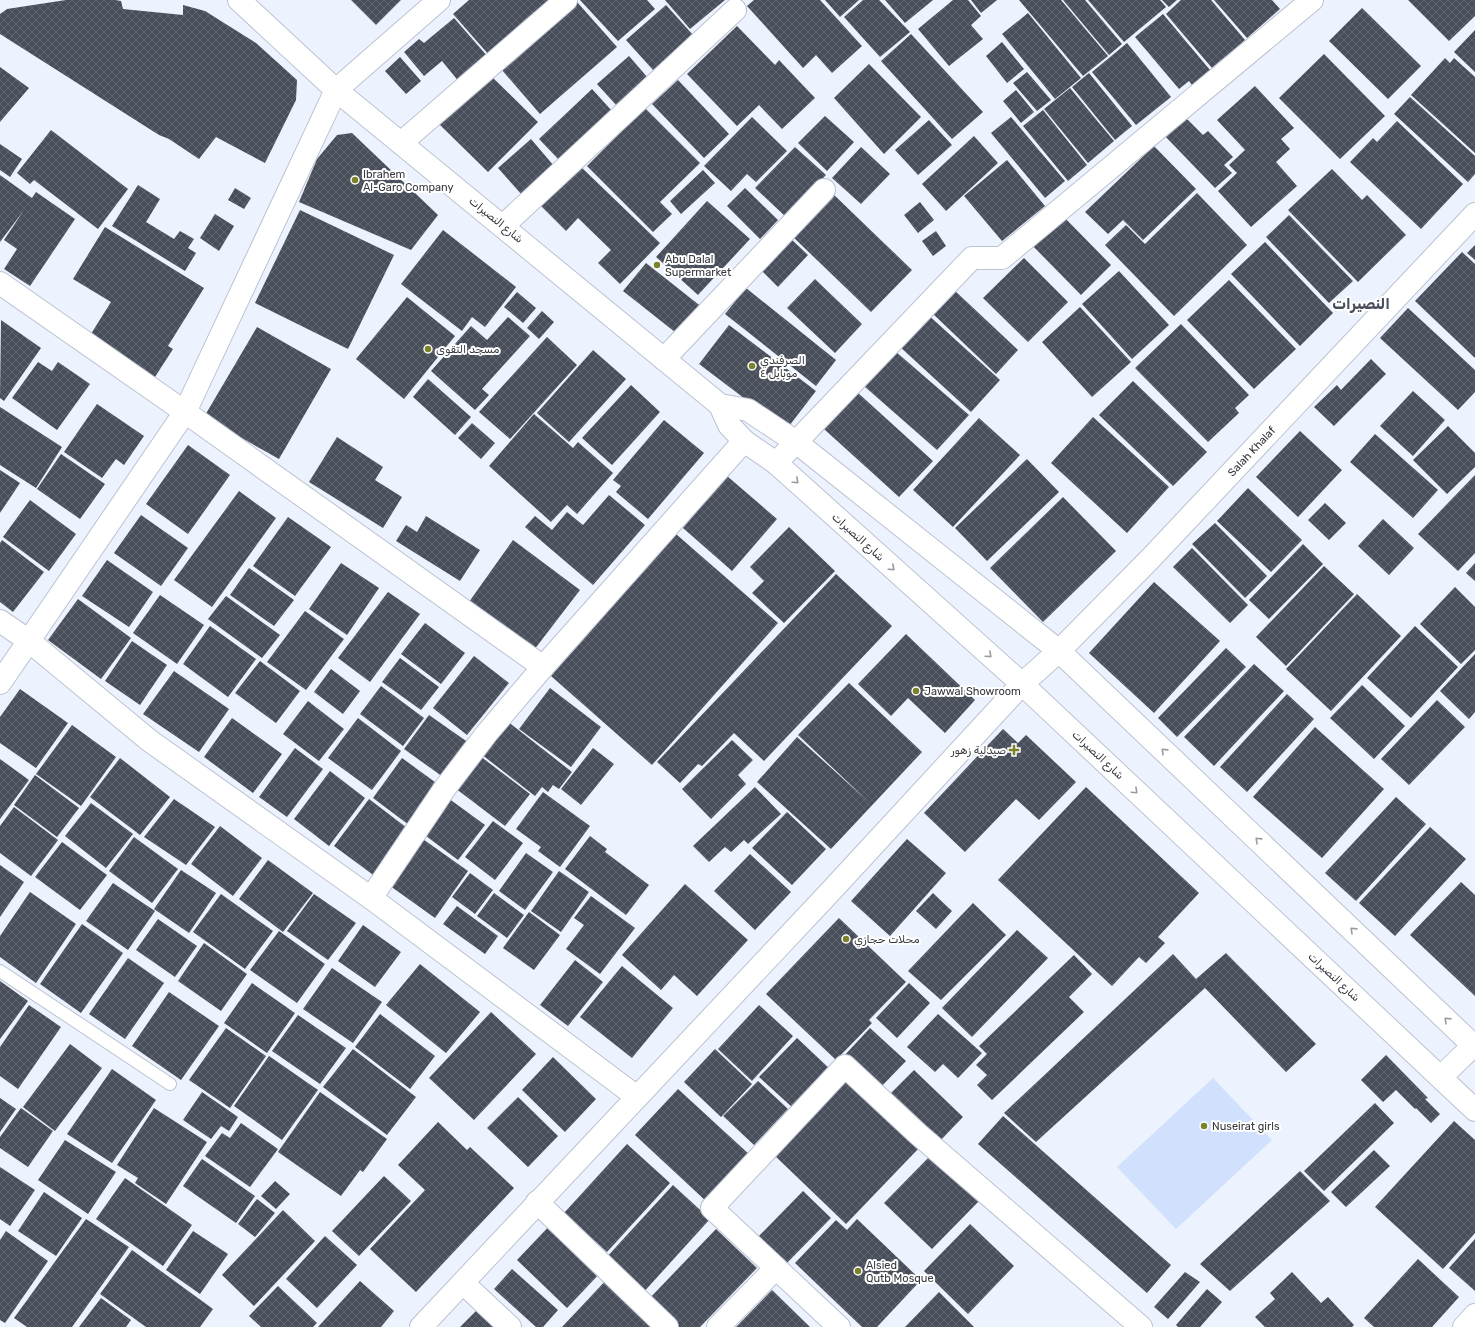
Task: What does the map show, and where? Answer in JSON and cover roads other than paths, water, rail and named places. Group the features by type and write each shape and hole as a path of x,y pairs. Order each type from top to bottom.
{"street":[{"name":"شارع النصيرات","path":"239,0 336,90 720,405 729,425 744,441 776,463 1022,684 1475,1110"},
{"path":"0,683 185,412 336,90 439,0"},
{"path":"401,143 566,0"},
{"path":"776,463 972,258 1002,258 1312,0"},
{"path":"503,226 735,10"},
{"path":"664,360 824,190"},
{"name":"Salah Khalaf","path":"421,1327 825,897 1022,684 1059,651 1150,559 1475,214"},
{"path":"0,283 185,412 543,667"},
{"name":"شارع النصيرات","path":"720,405 748,410 796,442 1059,651 1475,1045"},
{"path":"371,898 445,788 487,733 543,667 744,441"},
{"path":"0,621 29,641 150,741 371,898 637,1097"},
{"path":"1441,1078 1475,1045"},
{"path":"839,1327 712,1208 845,1066 918,1134 1141,1327"},
{"path":"537,1202 667,1327"},
{"path":"718,1327 776,1268"},
{"path":"463,1283 510,1327"},
{"path":"1464,1327 1475,1315"}],"lane":[{"path":"0,971 170,1084"}],"place":[{"name":"Ibrahem Al-Garo Company","path":"355,180"},
{"name":"Abu Dalal Supermarket","path":"657,265"},
{"name":"مسجد التقوى","path":"428,349"},
{"name":"الصرفندي موبايل ٤","path":"752,366"},
{"name":"Jawwal Showroom","path":"916,691"},
{"name":"صيدلية زهور","path":"1014,750"},
{"name":"محلات حجازي","path":"846,939"},
{"name":"Nuseirat girls","path":"1204,1126"},
{"name":"Alsied Qutb Mosque","path":"858,1271"}],"district":[{"name":"النصيرات","path":"1361,304"}]}
